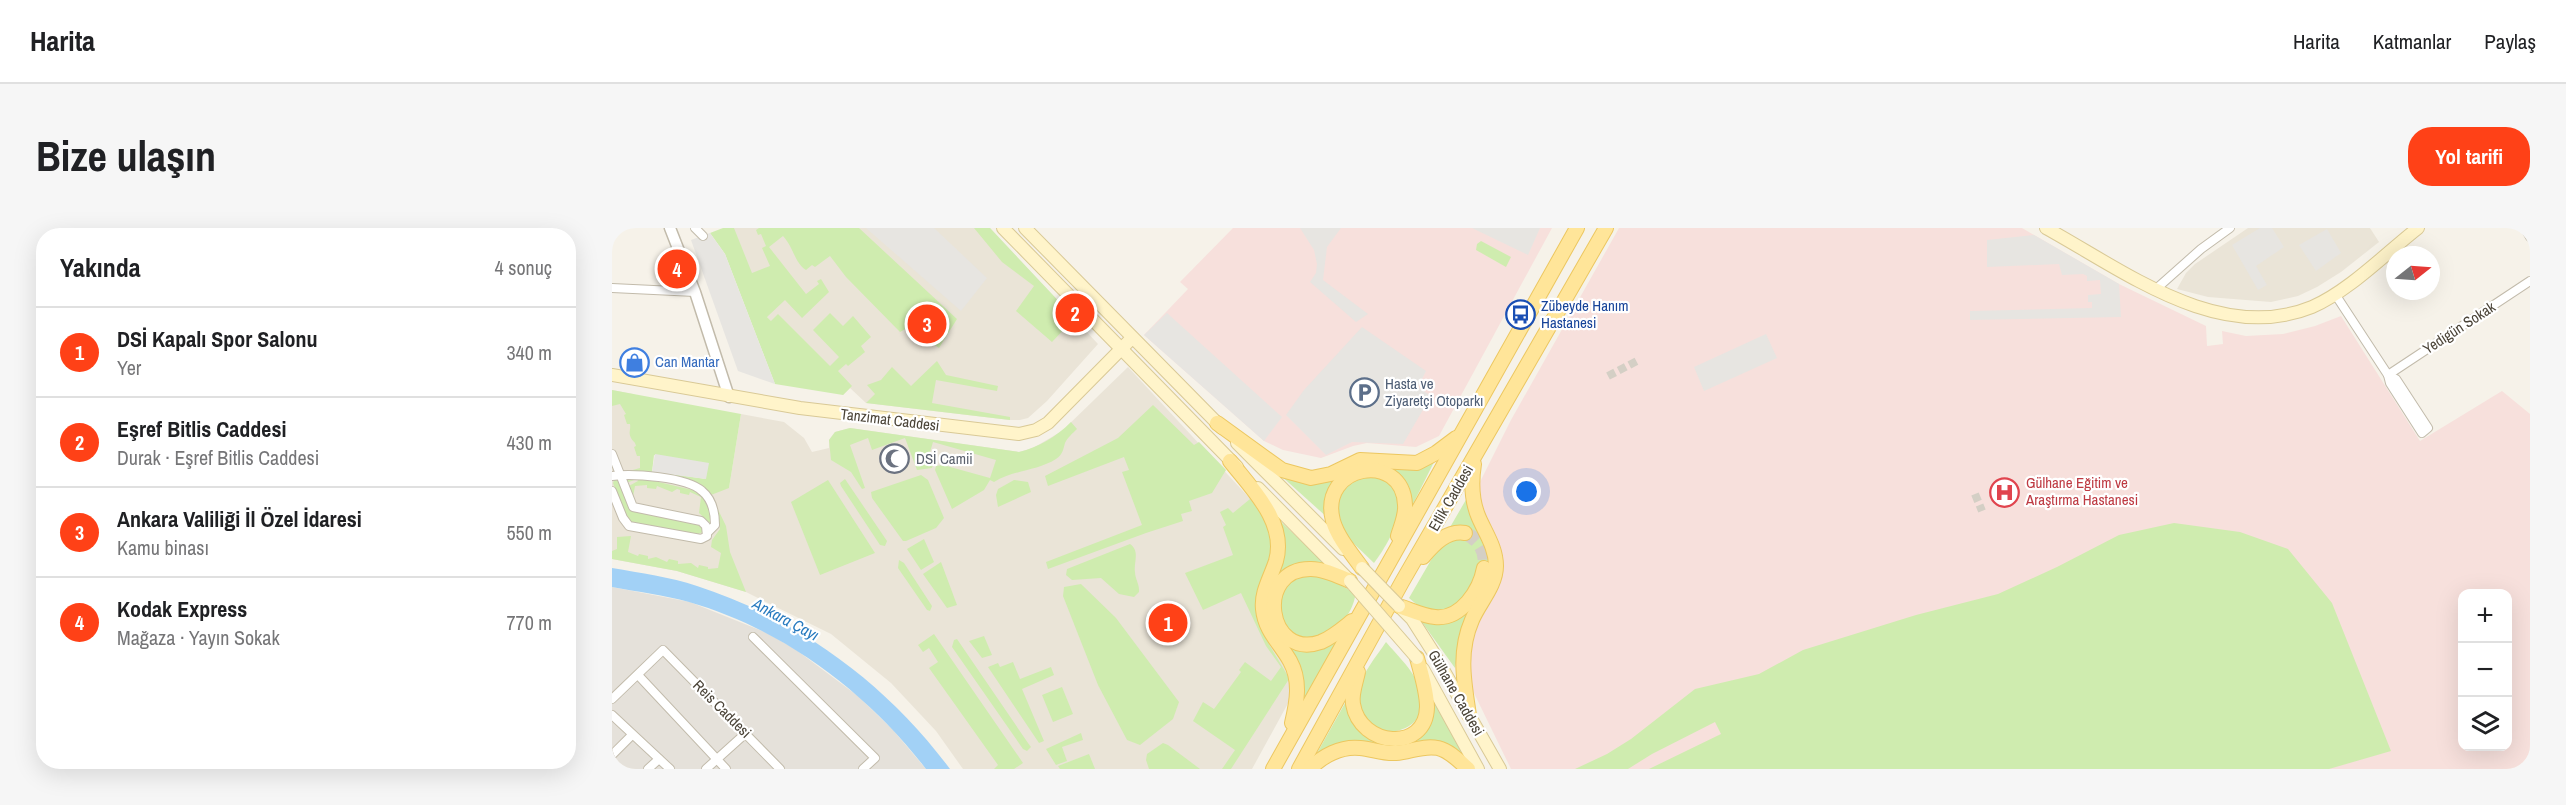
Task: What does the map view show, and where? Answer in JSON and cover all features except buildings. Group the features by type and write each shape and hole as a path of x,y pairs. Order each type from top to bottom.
{"main road":[{"name":"Gülhane Caddesi","path":"1003,228 1350,581 1417,658 1478,769"},
{"path":"1025,228 1399,606 1416,616 1440,617 1458,611 1474,593 1484,568"},
{"name":"Etlik Caddesi","path":"1273,769 1577,228"},
{"name":"Etlik Caddesi","path":"1299,769 1402,582 1606,228"},
{"path":"2046,228 2063,233 2156,289 2196,308 2251,317 2295,312 2312,307 2335,294 2418,228"},
{"name":"Tanzimat Caddesi","path":"612,375 729,397 836,413 1020,434 1038,429 1049,422 1132,338"},
{"path":"1216,423 1282,470 1311,478 1326,476 1360,460 1417,463 1436,453 1462,433"},
{"path":"1469,715 1463,672 1463,645 1473,618 1494,578 1496,567 1491,543 1479,520 1473,497 1472,479 1475,456"},
{"path":"1230,460 1265,507 1275,529 1278,545 1276,558 1264,591 1263,608 1272,636 1290,660 1297,682 1298,695 1288,741"},
{"path":"1362,568 1335,528 1332,513 1333,499 1338,486 1348,476 1358,472 1382,472 1397,483 1402,490 1404,513 1389,561"},
{"path":"1402,582 1437,542 1449,534 1465,533"},
{"path":"1350,581 1328,573 1305,569 1292,573 1282,581 1273,606 1281,631 1293,641 1305,644 1319,643 1333,636 1358,616"},
{"name":"Gülhane Caddesi","path":"1416,616 1500,769"},
{"path":"1364,650 1353,702 1357,717 1364,728 1382,738 1399,739 1417,731 1424,722 1427,709 1424,683 1417,658"},
{"path":"1310,769 1328,754 1359,747 1383,753 1438,748 1451,754 1468,769"}],"street":[{"path":"671,228 695,292 729,397"},
{"path":"695,228 703,236"},
{"path":"2156,289 2201,249 2230,228"},
{"path":"2525,228 2530,237"},
{"name":"Yedigün Sokak","path":"2388,375 2530,281"},
{"path":"612,288 695,292"},
{"path":"2335,294 2388,375 2390,383 2422,433 2428,428 2396,379 2388,375"},
{"path":"612,454 615,476 633,507 698,520 703,523 708,532"},
{"path":"612,490 620,513 629,526 701,539 707,536 716,525 708,498 700,489 648,475 615,476"},
{"path":"753,637 875,758 863,769"},
{"name":"Reis Caddesi","path":"638,675 663,650 780,769"},
{"path":"612,699 638,675 726,769"},
{"path":"612,715 670,769"},
{"path":"706,769 746,733"},
{"path":"612,754 632,735"},
{"path":"648,769 659,759"}],"shaded area":[{"path":"728,228 990,228 1098,344 1047,401 1028,418 1010,420 866,403 850,388 843,395 767,317"},
{"path":"866,228 934,228 987,278 961,311"},
{"path":"1233,228 1552,228 1439,436 1416,447 1367,443 1321,458 1283,450 1264,441 1144,335 1188,289 1180,282"},
{"path":"1300,228 1341,228 1327,247 1323,280 1368,314 1356,322 1310,282 1316,273 1317,264 1314,250"},
{"path":"1472,228 1540,228 1528,255"},
{"name":"Gülhane Eğitim ve Araştırma Hastanesi","path":"1619,228 2022,228 2119,284 2206,326 2207,346 2223,344 2222,331 2246,336 2283,334 2315,326 2341,316 2420,441 2502,391 2530,414 2530,769 1511,769 1472,689 1469,672 1469,653 1475,631 1494,588 1498,544 1480,503 1480,482 1511,420"},
{"path":"2248,228 2370,228 2379,242 2341,272 2298,296 2271,302 2208,297 2177,289 2186,273 2195,264"},
{"path":"2260,228 2272,228 2284,247 2256,266 2267,285 2258,290 2232,245"},
{"path":"2327,229 2341,253 2316,271 2299,245"},
{"path":"710,233 725,254 775,384 738,371 691,240"},
{"path":"2034,235 2119,284 2121,317 1970,320 1970,311 2092,308 2092,302 2088,302 2088,295 2101,294 2100,280 2087,281 2087,276 2083,274 2062,275 2059,264 1987,267 1987,240"},
{"path":"1167,313 1282,417 1264,441 1144,335"},
{"name":"Hasta ve Ziyaretçi Otoparkı","path":"1362,327 1426,371 1418,387 1431,396 1403,444 1352,442 1326,455 1286,415 1304,390"},
{"path":"1766,334 1777,358 1704,391 1694,367"},
{"path":"1128,367 1255,504 1261,623 1283,664 1292,686 1292,696 1252,769 963,769 936,731 891,683 831,634 746,592 677,571 612,559 612,390 633,394 652,472 729,488 741,414 784,422 804,438 812,452 829,448 829,440 835,432 850,428 1019,452 1033,448 1062,431"},
{"path":"655,454 709,463 706,479 652,472"},
{"path":"612,587 690,602 767,633 795,649 858,696 893,730 926,769 612,769"}],"green space":[{"path":"723,228 734,228 752,273 770,266 762,248 766,246 761,234 758,235 756,230 759,228 859,228 957,319 939,348 909,327 900,332 846,277 830,256 815,267 812,265 806,270 799,263 783,236 769,247 806,294 819,284 817,281 821,279 829,292 802,318 785,300 767,317 771,321 778,314 830,366 839,357 813,330 830,313 843,326 853,316 871,337 861,346 865,352 838,371 852,386 843,395 775,384 725,254 710,233"},
{"path":"974,228 990,228 1083,327 1080,330 1072,321 1052,342 1016,311 1034,286 1002,262"},
{"path":"1481,241 1511,257 1506,267 1476,250 1477,244"},
{"path":"937,361 946,375 998,386 997,391 936,380 932,403 1010,417 1010,420 866,403 875,394 867,385 881,380 892,367 911,386"},
{"path":"612,390 741,414 729,488 711,495 726,526 730,552 746,592 677,571 612,559 612,551 617,549 617,537 631,536 628,552 638,556 639,554 648,556 648,559 656,557 667,562 669,559 678,561 678,564 691,563 698,568 699,565 708,567 708,569 718,568 721,553 711,547 712,540 720,529 718,516 710,496 658,474 658,472 706,479 654,455 652,472 629,471 640,468 640,456 637,456 634,447 636,444 630,436 630,424 627,424 624,415 626,414 620,404 612,406"},
{"path":"1153,405 1194,445 1199,442 1226,470 1212,493 1189,501 1192,511 1181,514 1183,521 1048,569 1046,562 1142,525 1122,472 1129,470 1124,457 1048,486 1045,476 1118,438"},
{"path":"1071,422 1077,429 1067,439 1061,454 1056,459 994,482 990,480 984,490 952,509 935,470 936,466 943,465 990,478 996,460 933,442 928,459 934,461 932,468 917,470 905,438 872,450 868,438 850,445 865,488 862,489 851,472 831,460 829,440 835,432 850,428 1019,452 1047,441"},
{"path":"1435,460 1410,510 1406,490 1396,476 1382,469 1366,467 1351,471 1338,481 1330,497 1329,519 1279,474 1296,480 1312,482 1364,463 1408,467"},
{"path":"921,475 928,480 944,518 936,528 903,541 872,498 871,492"},
{"path":"1374,475 1388,481 1396,490 1399,502 1394,528 1374,563 1348,538 1338,518 1339,495 1352,480"},
{"path":"629,478 646,479 697,491 703,498 707,506 711,524 699,513 701,497 690,492 689,495 680,493 677,489 672,492 657,486 656,489 647,488 647,485 635,486 632,502 627,487 638,481 637,479 626,483 626,479"},
{"path":"845,479 887,541 885,546 880,545 841,486 840,483"},
{"path":"614,480 618,480 635,511 699,523 702,525 703,532 698,534 631,522 625,515 613,483"},
{"path":"828,480 875,553 820,575 791,502"},
{"path":"1014,480 1028,482 1031,492 998,507 996,495 998,489"},
{"path":"1467,498 1488,545 1490,574 1461,632 1455,668 1419,618 1441,621 1472,593 1443,614 1422,609 1409,598"},
{"path":"1250,499 1262,516 1271,545 1262,603 1262,627 1289,679 1231,769 1222,769 1235,750 1193,721 1203,702 1214,709 1241,672 1239,670 1245,662 1271,681 1281,667 1266,646 1241,593 1203,610 1185,573 1233,555 1223,527 1226,525 1220,512 1228,508 1233,513"},
{"path":"1279,520 1331,569 1330,572 1313,567 1298,568 1287,574 1275,587 1270,602 1272,618 1278,631 1290,641 1304,646 1321,644 1339,634 1343,636 1302,704 1301,676 1273,628 1268,607 1269,593 1281,552"},
{"path":"2174,523 2240,532 2288,549 2332,603 2391,751 2329,769 1649,769 1721,734 1715,722 1628,769 1575,769 1607,754 1631,739 1695,689 1759,674 1803,650 1916,615 1998,594 2119,535"},
{"path":"924,539 934,562 921,570 907,549"},
{"path":"1130,544 1136,553 1135,575 1139,589 1134,597 1119,594 1101,578 1072,580 1066,575 1067,569"},
{"path":"899,560 904,563 932,606 930,611 927,610 898,568"},
{"path":"941,562 957,605 947,608 923,574"},
{"path":"1321,574 1351,591 1355,597 1351,609 1335,630 1313,639 1302,638 1291,632 1282,621 1278,594 1295,575"},
{"path":"1081,584 1116,618 1179,702 1173,719 1140,745 1127,740 1098,685 1063,596 1064,587"},
{"path":"934,634 1023,763 1014,769 994,769 998,765 929,668 938,662 929,648 923,652 918,645"},
{"path":"984,636 992,655 982,658 969,641"},
{"path":"957,639 1031,747 1027,751 1023,749 952,647 954,640"},
{"path":"1386,642 1412,673 1422,699 1420,715 1410,726 1396,731 1381,731 1367,724 1359,711 1360,684"},
{"path":"1013,662 1020,679 1051,667 1054,675 1022,689 1044,741 1039,743 988,667 998,663 1000,667"},
{"path":"1062,687 1073,714 1053,722 1042,695"},
{"path":"1349,696 1366,733 1380,742 1390,743 1403,741 1434,698 1474,769 1455,751 1403,747 1316,755"},
{"path":"1081,733 1083,740 1062,747 1067,761 1056,765 1046,749"},
{"path":"1163,743 1200,769 1149,769 1147,754"},
{"path":"1089,754 1095,769 1060,769 1058,766"}],"water":[{"path":"612,568 697,586 735,600 805,636 869,682 925,738 950,769 926,769 903,741 850,689 790,646 724,614 689,602 612,587"}],"tunnel":[{"path":"1608,376 1637,361"},
{"path":"1975,494 1982,511"},
{"path":"1465,533 1475,539 1481,547 1484,568"}],"place":[{"name":"Kodak Express","path":"677,269"},
{"name":"Eşref Bitlis Caddesi","path":"1075,313"},
{"name":"Zübeyde Hanım Hastanesi","path":"1520,315"},
{"name":"Ankara Valiliği İl Özel İdaresi","path":"927,324"},
{"name":"Can Mantar","path":"634,362"},
{"name":"Hasta ve Ziyaretçi Otoparkı","path":"1364,393"},
{"name":"DSİ Camii","path":"895,459"},
{"name":"Gülhane Eğitim ve Araştırma Hastanesi","path":"2005,492"},
{"name":"DSİ Kapalı Spor Salonu","path":"1168,623"}],"water label":[{"name":"Ankara Çayı","path":"786,619"}]}
